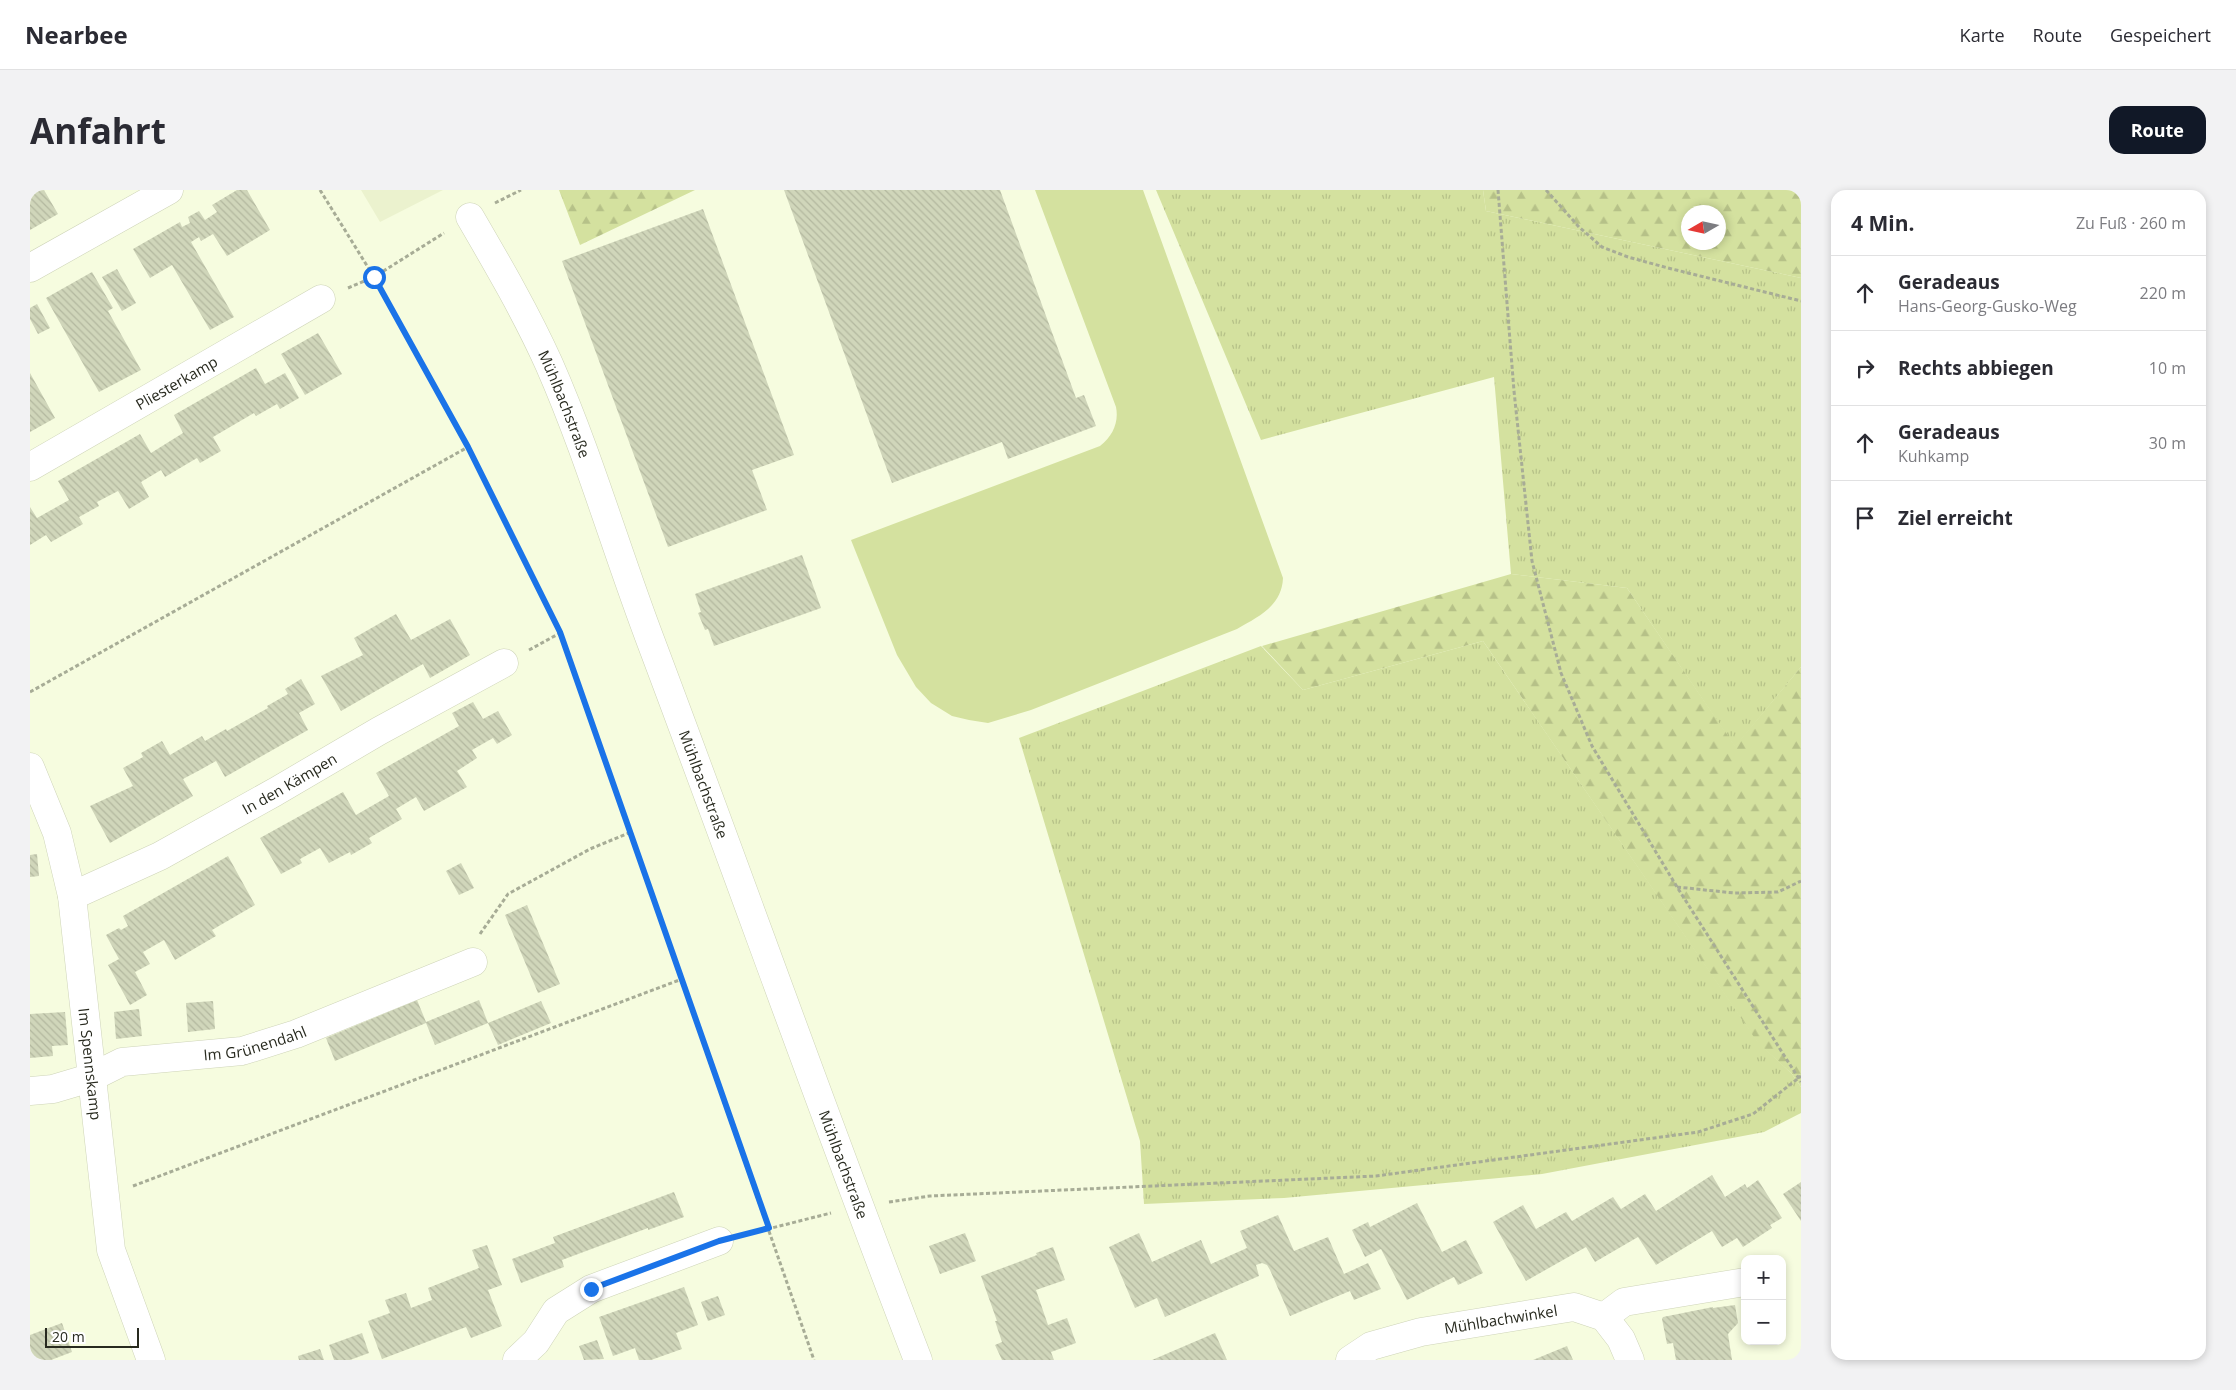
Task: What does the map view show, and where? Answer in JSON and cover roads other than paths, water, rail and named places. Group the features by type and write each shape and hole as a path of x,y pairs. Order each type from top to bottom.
{"street":[{"path":"30,268 169,190"},
{"name":"Mühlbachstraße","path":"470,217 520,303 549,365 599,491 637,604 703,778 858,1206 918,1360"},
{"name":"Pliesterkamp","path":"30,467 322,299"},
{"name":"In den Kämpen","path":"72,896 160,856 379,731 504,664"},
{"name":"Im Spennskamp","path":"30,767 57,833 72,896 90,1078 111,1250 151,1360"},
{"name":"Im Grünendahl","path":"30,1091 53,1089 90,1078 122,1062 242,1051 296,1034 464,966"},
{"path":"517,1360 536,1342 556,1311 591,1289 719,1241"},
{"path":"1630,1360 1621,1339 1604,1317 1624,1302 1741,1283"},
{"name":"Mühlbachwinkel","path":"1350,1360 1371,1346 1421,1332 1574,1307 1604,1317"}]}
